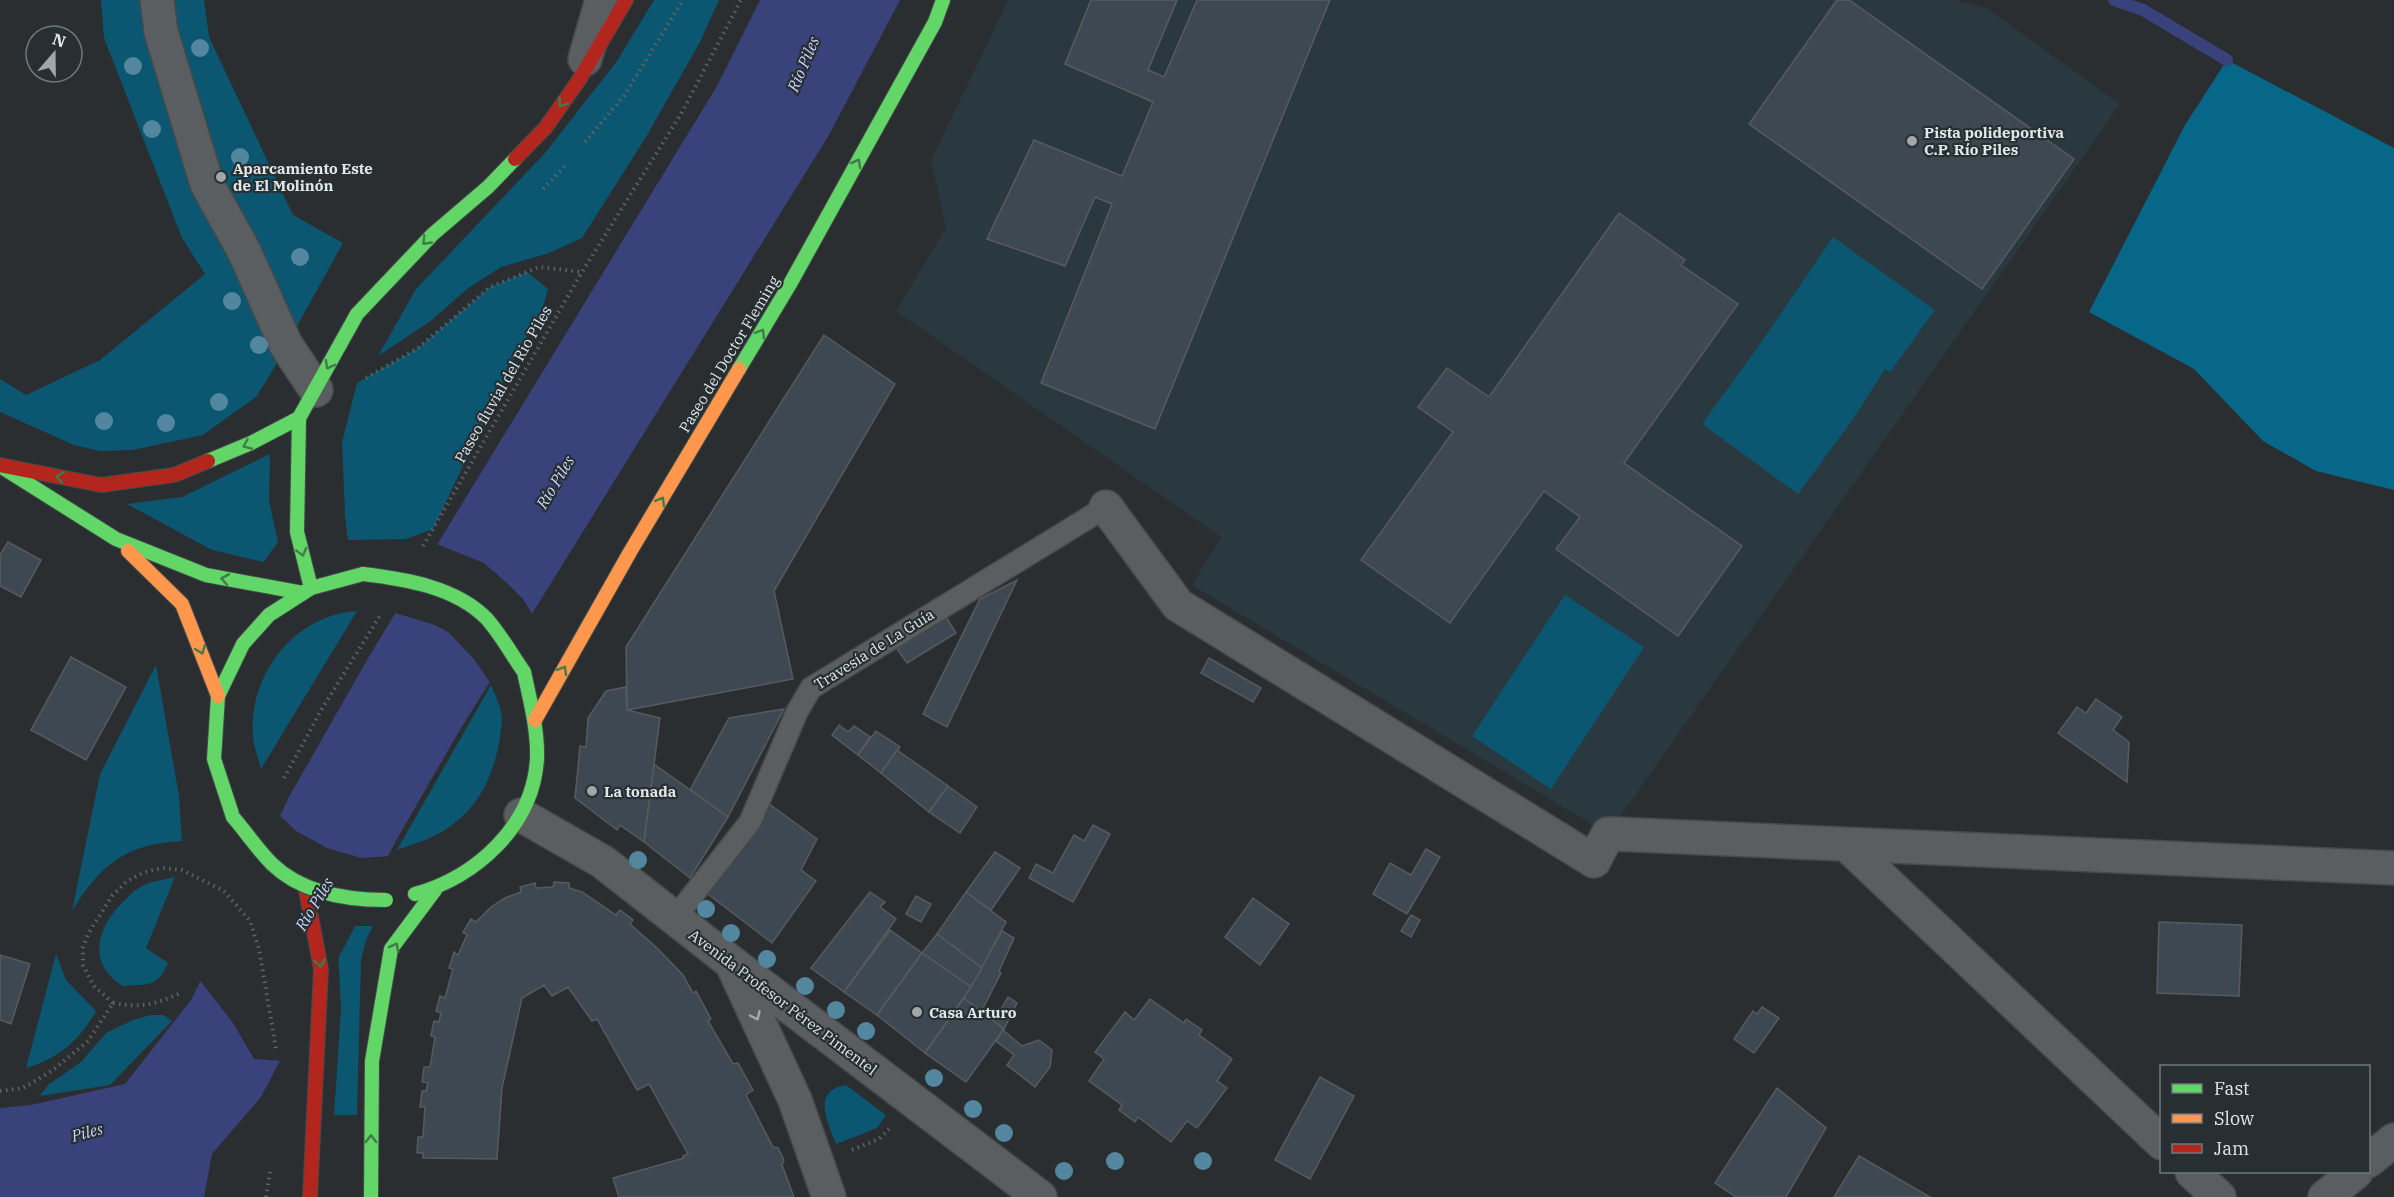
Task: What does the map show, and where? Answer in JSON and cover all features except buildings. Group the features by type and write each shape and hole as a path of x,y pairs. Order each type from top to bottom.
{"main road":[{"path":"307,590 297,532 299,418 357,314 433,234 488,188 546,127 579,80 626,0"},
{"name":"Paseo del Doctor Fleming","path":"535,720 630,552 790,284 934,22 943,0"},
{"path":"0,466 101,485 174,476 251,443 299,418"},
{"path":"0,466 116,539 206,575 307,590"},
{"path":"116,539 182,604 219,696"},
{"path":"363,574 400,578 454,596 483,617 524,672 535,720 536,768 521,815 483,861 435,890 395,898 360,900 305,885 279,870 233,817 214,759 219,696 243,644 269,615 307,590 363,574"},
{"path":"305,885 321,969 310,1197"},
{"path":"370,1197 372,1061 392,949 435,890"}],"street":[{"path":"157,0 161,32 207,184 244,251 286,345 316,390"},
{"path":"579,80 602,0"},
{"path":"1106,507 1178,605 1594,861 1608,834 2394,868"},
{"name":"Avenida Profesor Pérez Pimentel","path":"521,815 603,862 674,919 1040,1197"},
{"path":"1847,845 2160,1141"},
{"path":"732,963 795,1100 829,1197"},
{"path":"2370,1159 2394,1140"},
{"path":"2193,1173 2219,1197"},
{"path":"2325,1197 2355,1173"}],"lane":[{"name":"Travesía de La Guía","path":"674,919 750,822 797,712 811,688 1106,507"}],"path":[{"name":"Paseo fluvial del Rio Piles","path":"421,549 582,272 681,114 741,0"},
{"path":"316,390 357,383 417,348 490,288 539,267 582,272"},
{"path":"284,778 323,707 385,608"},
{"path":"181,993 159,1002 136,1007 113,1003 94,986 83,965 83,947 88,934 112,896 127,881 145,872 163,868 182,870 224,891 250,921 259,949 278,1055"},
{"path":"0,1091 23,1088 53,1070 88,1041 113,1003"},
{"path":"818,1164 879,1139 914,1101"}],"shaded area":[{"path":"101,0 204,0 209,37 293,215 343,243 256,397 203,435 133,450 100,451 74,445 0,412 0,379 26,395 100,360 205,274 182,238 104,38"},
{"path":"654,0 719,0 700,42 646,137 582,238 549,253 501,267 467,289 432,320 378,356 416,289 545,153 617,61"},
{"path":"1008,0 1954,0 1987,8 2120,104 1608,834 1192,585 1221,537 896,311 946,228 931,161"},
{"path":"2227,60 2394,148 2394,490 2316,471 2263,441 2194,369 2089,312 2185,125"},
{"path":"1833,237 1935,310 1890,372 1885,369 1851,422 1798,494 1702,424"},
{"path":"527,272 548,289 542,310 516,355 433,529 406,539 348,540 342,442 357,383 418,348 490,287"},
{"path":"270,454 269,501 278,542 264,562 212,550 127,504 182,497"},
{"path":"1565,595 1644,647 1551,789 1472,736"},
{"path":"357,611 261,769 253,737 253,714 258,692 267,671 295,636 313,624 334,615"},
{"path":"156,665 179,796 182,841 145,847 117,860 94,881 72,911 100,774"},
{"path":"491,685 502,722 494,763 485,787 471,807 452,825 433,836 397,850"},
{"path":"175,877 146,948 168,963 156,981 123,986 111,977 104,967 100,956 102,933 115,910 137,889 152,882"},
{"path":"351,926 373,926 366,940 361,960 357,1115 334,1115 341,1009 338,952"},
{"path":"56,954 66,980 96,1011 83,1031 67,1047 58,1054 26,1068"},
{"path":"151,1015 164,1015 172,1021 110,1085 40,1096 48,1085 81,1062 106,1033 133,1020"},
{"path":"846,1085 886,1115 877,1128 836,1144 827,1118 825,1101 828,1094 835,1088"}],"water":[{"path":"760,0 900,0 829,135 458,733 397,839 261,1097 212,1154 204,1197 0,1197 0,1108 31,1105 125,1084 191,1000 290,795 371,653 717,86"}],"pier":[{"path":"434,543 484,563 523,599 533,615 491,684 474,659 448,632 435,625 392,612"},
{"path":"278,814 296,831 327,848 361,858 392,856 284,1061 254,1059 233,1023 198,978"}],"waterway":[{"path":"2114,0 2143,10 2227,60"}],"traffic: fast":[{"path":"739,369 790,284 935,22 943,0"},
{"path":"311,588 297,532 299,418 357,314 433,234 488,187 515,159"},
{"path":"208,461 251,443 299,418"},
{"path":"0,466 116,539 206,575 303,593"},
{"path":"233,817 214,759 218,696 243,644 269,615 311,588 363,574"},
{"path":"363,574 429,586 460,599 487,619 524,672"},
{"path":"415,894 438,886 479,861 513,827 525,806 533,783 537,748 524,672"},
{"path":"233,817 272,864 297,882 326,893 386,900"},
{"path":"371,1197 372,1061 391,949 435,890"}],"traffic: slow":[{"path":"535,720 630,552 739,369"},
{"path":"128,551 182,604 218,696"}],"traffic: jam":[{"path":"515,159 546,127 579,80 626,0"},
{"path":"0,465 101,485 174,475 208,461"},
{"path":"305,885 321,969 310,1197"}],"place":[{"name":"Pista polideportiva C.P. Río Piles","path":"1912,141"},
{"name":"Aparcamiento Este de El Molinón","path":"221,177"},
{"name":"La tonada","path":"592,791"},
{"name":"Casa Arturo","path":"917,1012"}],"water label":[{"name":"Río Piles","path":"803,64"},
{"name":"Río Piles","path":"555,482"},
{"name":"Río Piles","path":"314,904"},
{"name":"Piles","path":"87,1132"}]}
